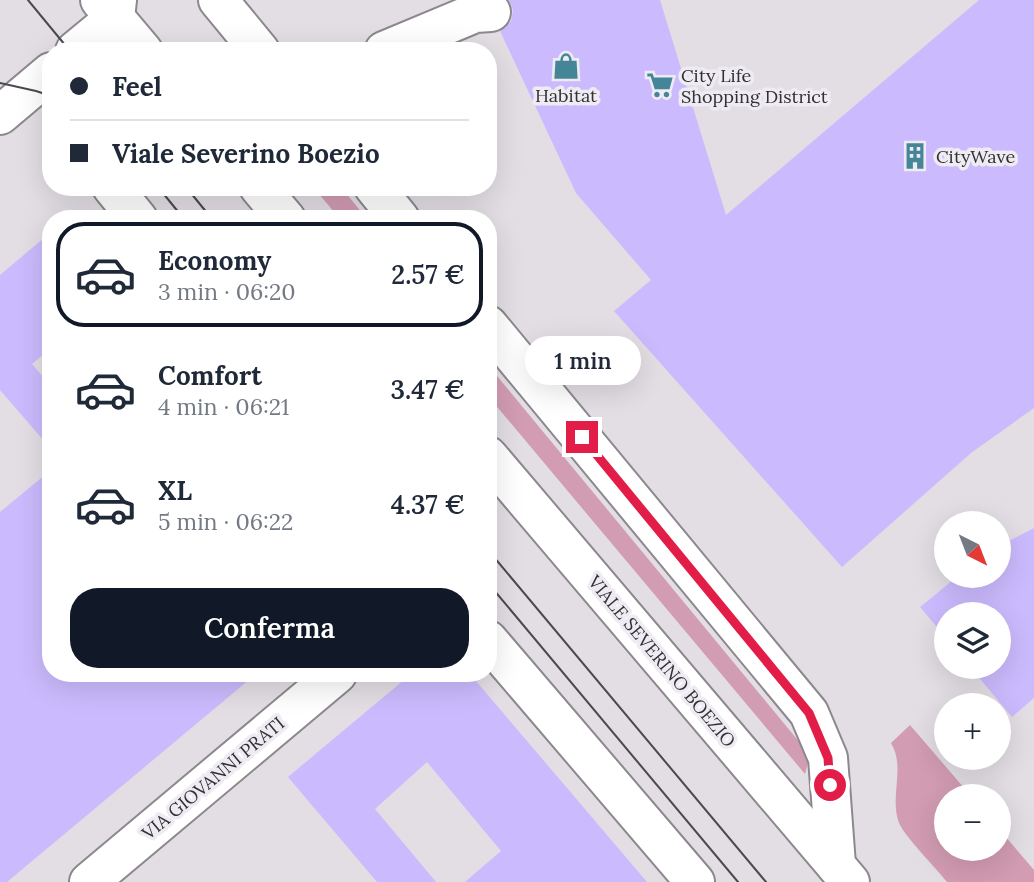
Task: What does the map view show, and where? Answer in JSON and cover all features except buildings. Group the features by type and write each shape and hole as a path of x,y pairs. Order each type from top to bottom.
{"street":[{"path":"218,0 253,42"},
{"path":"82,42 111,6 137,42"},
{"path":"406,42 475,13 491,12"},
{"path":"0,115 42,92"},
{"path":"119,196 131,210"},
{"path":"267,196 278,210"},
{"path":"381,196 392,210"},
{"name":"VIALE SEVERINO BOEZIO","path":"497,336 809,713 828,758 843,874"},
{"name":"VIALE SEVERINO BOEZIO","path":"497,467 843,874"},
{"path":"497,651 695,882"},
{"name":"VIA GIOVANNI PRATI","path":"89,882 327,682"}],"shaded area":[{"path":"321,196 348,196 360,210 332,210"},
{"path":"497,376 810,755 805,774 497,407"},
{"path":"910,725 934,753 934,770 949,770 961,784 934,784 934,861 1011,861 1011,843 1034,870 1034,882 947,882 899,823 896,813 897,762 891,743"}],"tram line":[{"path":"28,0 63,42"},
{"path":"0,83 42,93"},
{"path":"165,196 177,210"},
{"path":"193,196 205,210"},
{"path":"497,561 766,882"},
{"path":"497,594 738,882"}],"place":[{"name":"Habitat","path":"566,66"},
{"name":"City Life Shopping District","path":"660,85"},
{"name":"CityWave","path":"915,156"}],"route":[{"path":"582,437 809,713 828,758 830,785"}]}
